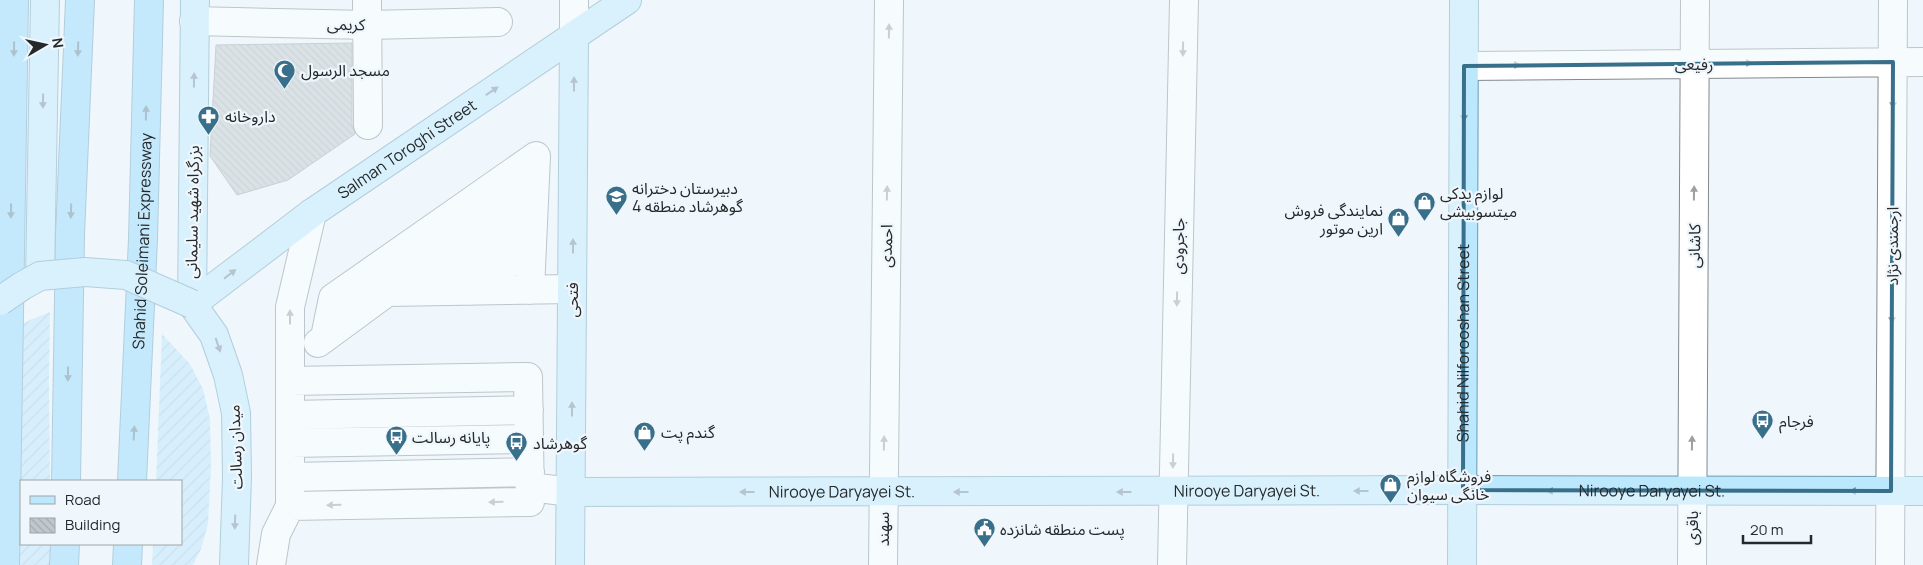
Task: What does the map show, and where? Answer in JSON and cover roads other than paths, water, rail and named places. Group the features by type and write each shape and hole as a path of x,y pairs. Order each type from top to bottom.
{"highway":[{"path":"5,565 14,0"},
{"path":"66,480 70,235 80,0"},
{"name":"Shahid Soleimani Expressway","path":"132,480 143,239 149,2"},
{"path":"64,565 65,545"},
{"path":"127,565 128,545"}],"main road":[{"path":"40,276 44,0"},
{"name":"Salman Toroghi Street","path":"192,304 312,213 627,0"},
{"name":"Shahid Nilforooshan Street","path":"1462,565 1464,0"},
{"name":"بزرگراه شهید سلیمانی","path":"192,304 195,10"},
{"name":"فتحی","path":"570,565 574,36"},
{"path":"0,301 40,276 85,272 126,275 192,304"},
{"name":"میدان رسالت","path":"192,304 214,335 228,375 236,414 237,477 234,565"},
{"name":"Nirooye Daryayei St.","path":"571,492 1923,491"}],"street":[{"path":"574,0 574,36"},
{"name":"احمدی","path":"884,492 889,0"},
{"name":"جاجرودی","path":"1172,492 1184,0"},
{"name":"کاشانی","path":"1691,492 1696,64 1695,0"},
{"name":"ارجمندی نژاد","path":"1890,565 1893,0"},
{"name":"کریمی","path":"195,10 367,12 498,22"},
{"path":"367,12 368,125"},
{"name":"رفیعی","path":"1464,66 1923,62"},
{"path":"325,337 332,298 536,156 533,219 525,275"},
{"path":"290,372 325,337 534,184"},
{"path":"271,565 276,534 290,506 290,307 312,213"},
{"path":"429,291 533,219"},
{"path":"470,291 525,275"},
{"path":"386,292 470,291 525,275 572,289"},
{"path":"290,372 528,377 530,480 530,502 290,506"},
{"path":"290,415 529,410"},
{"path":"290,444 529,439"},
{"path":"290,477 530,480 571,492"},
{"name":"سهند","path":"883,565 884,492"},
{"path":"1172,492 1172,565"},
{"name":"باقری","path":"1691,492 1692,565"}],"place":[{"name":"مسجد الرسول","path":"285,89"},
{"name":"داروخانه","path":"209,135"},
{"name":"دبیرستان دخترانه گوهرشاد منطقه 4","path":"616,216"},
{"name":"لوازم یدکی میتسوبیشی","path":"1424,221"},
{"name":"نمایندگی فروش ارین موتور","path":"1399,238"},
{"name":"فرجام","path":"1763,440"},
{"name":"گندم پت","path":"645,451"},
{"name":"پایانه رسالت","path":"396,456"},
{"name":"گوهرشاد","path":"517,462"},
{"name":"فروشگاه لوازم خانگی سیوان","path":"1391,504"},
{"name":"پست منطقه شانزده","path":"984,548"}]}
